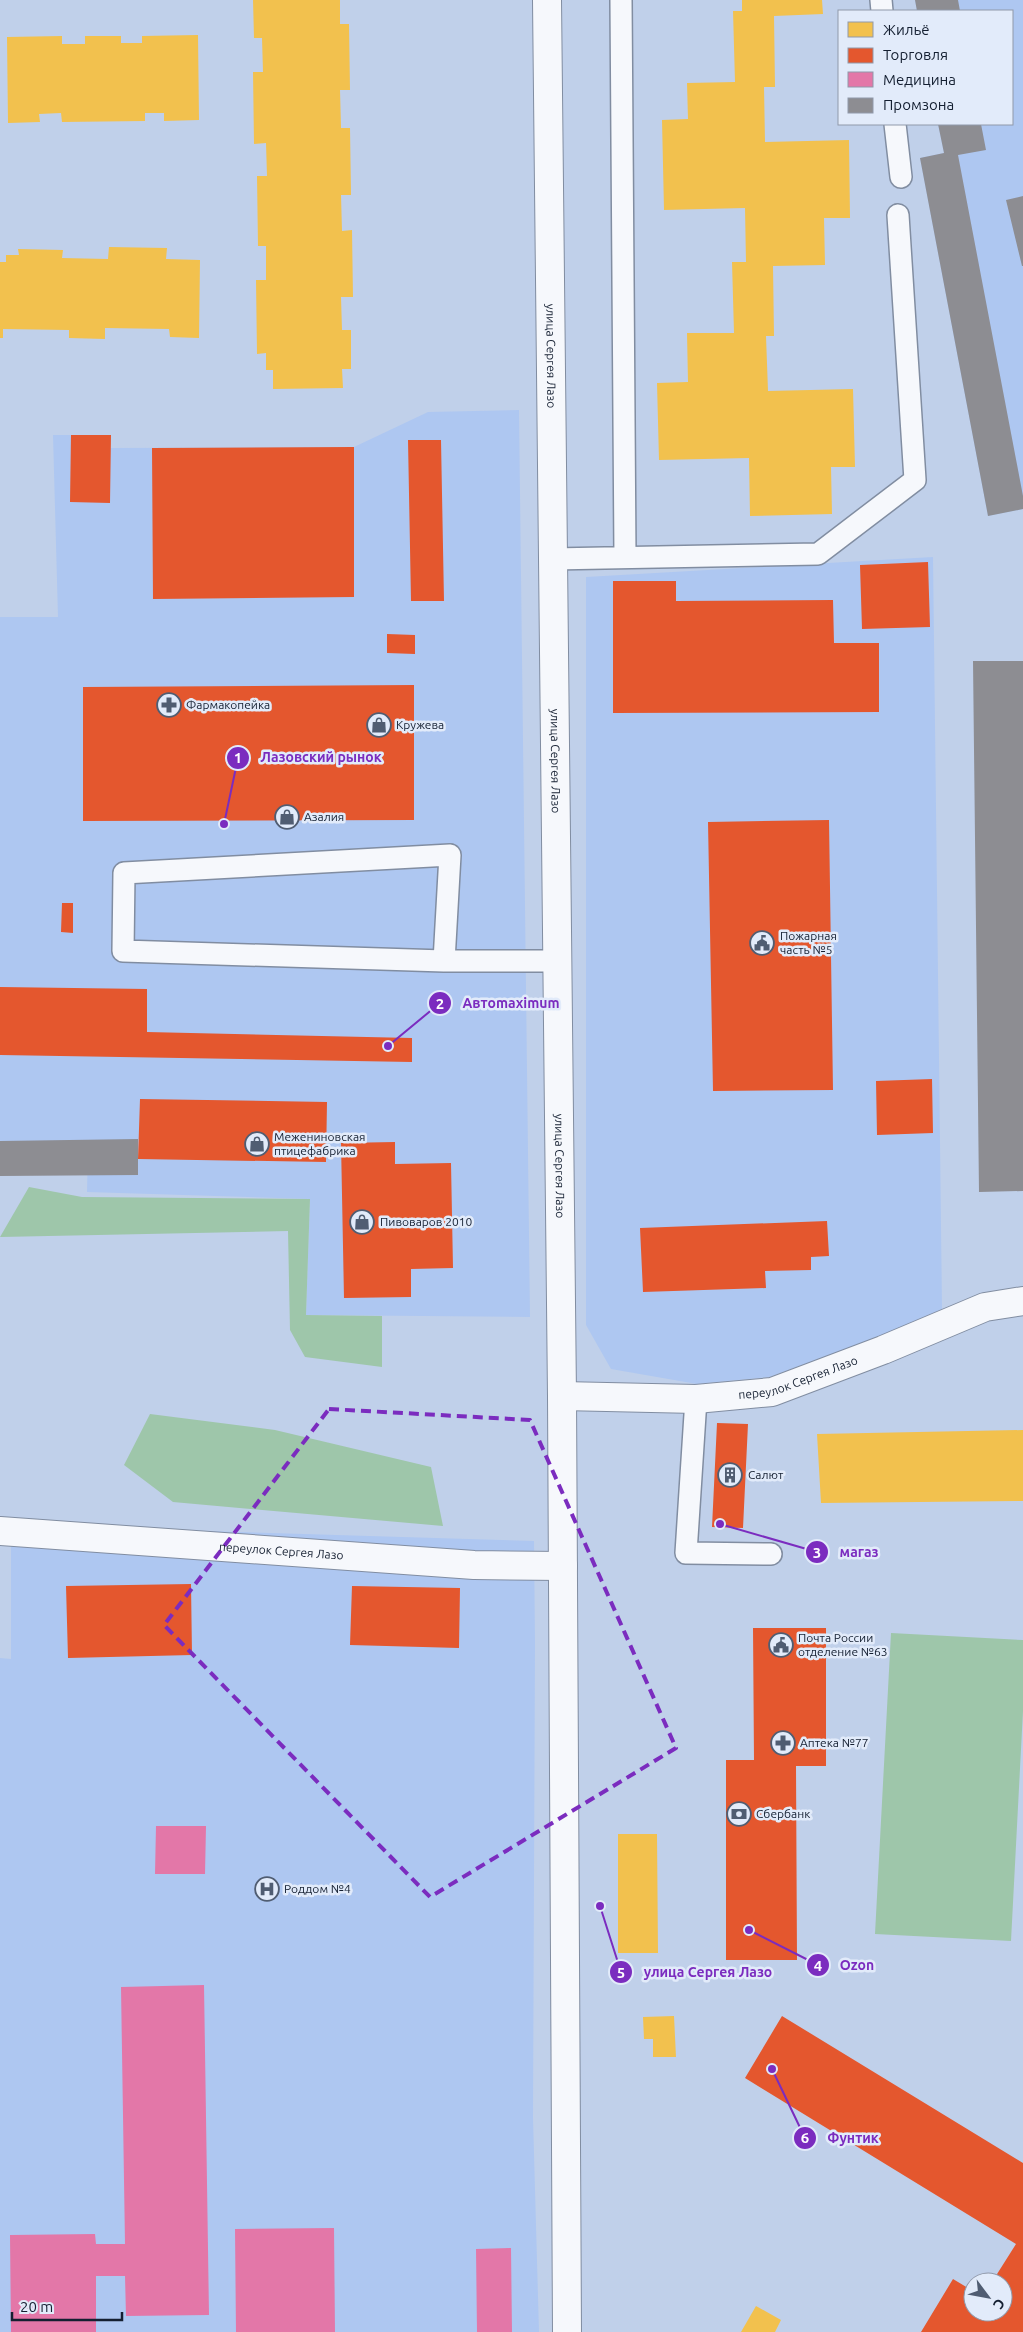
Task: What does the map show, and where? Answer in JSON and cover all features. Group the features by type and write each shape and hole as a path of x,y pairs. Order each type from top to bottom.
{"street":[{"name":"улица Сергея Лазо","path":"547,0 562,1396 567,2332"},
{"name":"переулок Сергея Лазо","path":"562,1396 696,1399 772,1392 883,1350 985,1307 1023,1301"},
{"name":"переулок Сергея Лазо","path":"0,1531 474,1565 563,1566"}],"lane":[{"path":"621,0 625,557"},
{"path":"895,125 901,178"},
{"path":"552,559 818,554 915,480 898,215"},
{"path":"444,961 450,855 124,873 123,951 444,961 556,961"},
{"path":"696,1399 686,1553 771,1554"}],"highlighted area":[{"path":"329,1409 530,1420 676,1748 430,1897 164,1625"}],"shaded area":[{"path":"915,0 1023,0 1023,509 988,516 920,158 944,153 938,125 1013,125 1013,10 917,10"},
{"path":"519,410 530,1317 306,1315 310,1199 87,1192 88,1149 0,1146 0,617 58,617 53,435 111,435 111,448 354,447 428,412"},
{"name":"Пожарная часть №5","path":"933,557 942,1309 877,1338 769,1377 697,1384 611,1369 586,1325 586,577"},
{"name":"Роддом №4","path":"11,1525 534,1541 533,2118 539,2332 0,2332 0,1658 11,1659"}],"green space":[{"path":"29,1187 82,1197 310,1199 306,1315 382,1316 382,1367 305,1357 290,1330 288,1231 0,1237"},
{"path":"150,1414 275,1430 431,1467 443,1526 173,1502 124,1465"},
{"path":"891,1633 1023,1640 1023,1711 1011,1941 875,1934"}],"building: Жильё":[{"path":"253,0 340,0 340,24 349,24 350,90 340,90 341,128 350,128 351,195 341,195 342,231 352,230 353,297 341,297 342,330 351,330 351,369 342,369 343,388 273,389 273,370 266,370 266,353 257,354 256,280 266,280 266,246 258,246 257,176 267,176 266,143 254,144 253,72 263,72 262,38 254,38"},
{"path":"742,0 822,0 823,14 774,16 775,87 764,87 765,142 849,140 850,218 824,218 825,265 773,266 774,336 766,336 768,391 853,389 855,467 831,467 832,514 750,516 749,458 659,460 657,383 688,382 687,333 734,333 732,262 746,262 745,208 664,210 662,120 688,119 687,83 735,82 733,11 742,11"},
{"path":"198,35 199,120 164,121 164,113 145,113 145,121 62,122 61,113 39,114 40,122 8,123 7,37 62,36 62,44 85,44 85,36 121,36 121,43 142,43 142,36"},
{"path":"109,247 167,248 166,259 200,260 199,338 170,337 169,329 105,328 105,339 69,338 69,330 3,329 3,338 0,338 0,262 6,262 6,255 19,255 18,249 63,250 62,258 108,259"},
{"path":"1023,1430 1023,1501 821,1503 817,1434"},
{"path":"618,1834 657,1834 658,1953 618,1953"},
{"path":"674,2016 676,2057 653,2057 653,2039 644,2039 643,2017"},
{"path":"756,2306 781,2320 775,2332 741,2332"}],"building: Торговля":[{"path":"71,435 111,435 110,503 70,502"},
{"path":"408,440 441,440 444,601 411,601"},
{"path":"354,447 354,597 153,599 152,448"},
{"path":"928,562 930,627 862,629 860,565"},
{"path":"613,581 676,581 676,601 833,600 834,643 879,643 879,712 613,713"},
{"path":"387,634 415,635 415,654 387,653"},
{"path":"414,685 414,820 83,821 83,687"},
{"path":"829,820 833,1090 713,1091 708,822"},
{"path":"62,903 73,903 73,933 61,932"},
{"path":"0,987 147,989 147,1032 412,1038 412,1062 0,1055"},
{"path":"932,1079 933,1133 877,1135 876,1081"},
{"path":"140,1099 327,1102 326,1162 138,1159"},
{"path":"395,1142 395,1164 451,1163 453,1268 411,1269 411,1297 344,1298 341,1143"},
{"path":"827,1221 829,1256 811,1257 811,1270 765,1271 766,1288 643,1292 640,1228"},
{"name":"Салют","path":"717,1423 748,1424 743,1528 712,1527"},
{"path":"191,1584 192,1655 68,1658 66,1586"},
{"path":"352,1586 460,1588 459,1648 350,1645"},
{"path":"753,1628 826,1628 826,1766 796,1766 797,1960 726,1960 726,1760 754,1760"},
{"path":"782,2016 1023,2163 1023,2332 921,2332 953,2279 963,2285 963,2322 1013,2322 1013,2272 998,2272 1016,2244 745,2078"}],"building: Медицина":[{"path":"156,1826 206,1826 205,1874 155,1874"},
{"path":"204,1985 209,2315 126,2316 125,2276 96,2276 96,2332 11,2332 10,2235 95,2234 96,2244 125,2244 121,1987"},
{"path":"334,2228 335,2332 236,2332 235,2229"},
{"path":"511,2248 512,2332 477,2332 476,2249"}],"building: Промзона":[{"path":"915,0 958,0 960,10 917,10"},
{"path":"938,125 981,125 986,150 958,155 1023,496 1023,509 988,516 920,158 944,153"},
{"path":"1023,196 1023,266 1022,266 1006,200"},
{"path":"973,661 1023,661 1023,1191 979,1192"},
{"path":"138,1139 138,1175 0,1176 0,1141"}],"place":[{"name":"Фармакопейка","path":"169,705"},
{"name":"Кружева","path":"379,725"},
{"name":"Азалия","path":"287,817"},
{"name":"Лазовский рынок","path":"224,824"},
{"name":"Пожарная часть №5","path":"762,943"},
{"name":"Автоmaximum","path":"388,1046"},
{"name":"Межениновская птицефабрика","path":"257,1144"},
{"name":"Пивоваров 2010","path":"362,1222"},
{"name":"Салют","path":"730,1475"},
{"name":"магаз","path":"720,1524"},
{"name":"Почта России отделение №63","path":"781,1645"},
{"name":"Аптека №77","path":"783,1743"},
{"name":"Сбербанк","path":"739,1814"},
{"name":"Роддом №4","path":"267,1889"},
{"name":"улица Сергея Лазо","path":"600,1906"},
{"name":"Ozon","path":"749,1930"},
{"name":"Фунтик","path":"772,2069"}]}
